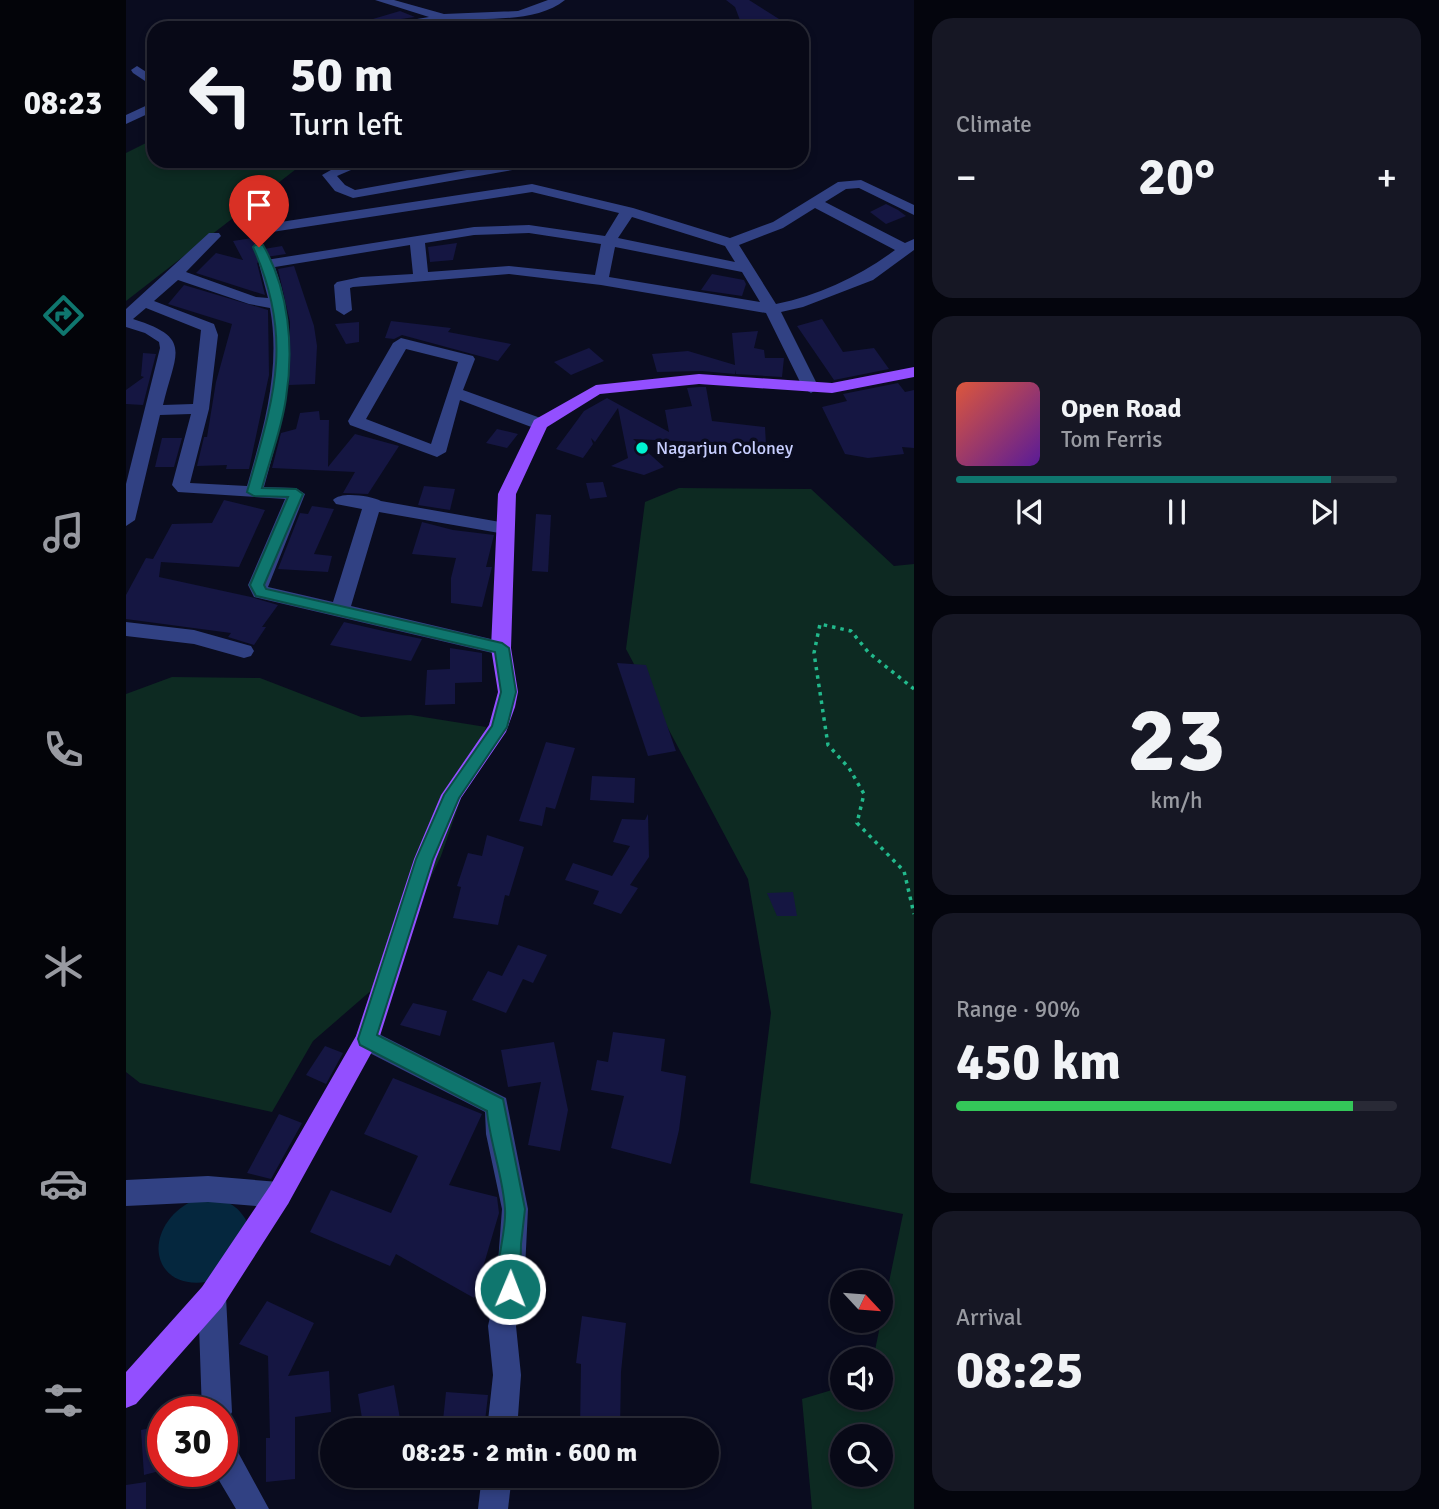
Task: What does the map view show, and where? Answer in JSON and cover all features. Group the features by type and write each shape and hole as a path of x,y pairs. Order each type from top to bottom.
{"main road":[{"path":"126,1394 212,1297 279,1195 367,1039 425,859 452,795 499,727 508,692 502,648 507,494 540,424 596,390 699,379 811,388 865,383 914,372"}],"street":[{"path":"381,0 446,17"},
{"path":"414,8 435,0"},
{"path":"425,21 446,17 519,14 559,0"},
{"path":"137,70 147,78"},
{"path":"126,120 147,110"},
{"path":"343,168 329,175 340,188 354,194 489,168"},
{"path":"519,168 531,181 531,188"},
{"path":"259,247 531,188 628,211 730,243 778,225 843,185 861,184 914,211"},
{"path":"344,310 342,285 356,280 407,281 421,277 509,270 601,279 772,309 798,304 868,277 909,246 816,203"},
{"path":"601,279 609,241 628,211"},
{"path":"243,215 259,247 278,304 284,348 280,400 254,492"},
{"path":"259,247 529,229 609,241 747,269"},
{"path":"126,520 168,348 166,340 151,330 126,320 214,236"},
{"path":"417,238 421,277"},
{"path":"730,243 772,309 811,388"},
{"path":"176,274 254,301 278,304"},
{"path":"144,302 208,327 210,335 201,409 181,485 184,488 296,494 257,585 261,592 502,648"},
{"path":"401,343 467,359 454,392 437,452 356,421 401,343"},
{"path":"454,392 540,424"},
{"path":"153,410 201,409"},
{"path":"342,500 373,503 505,528"},
{"path":"340,610 373,503"},
{"path":"126,629 194,637 244,652"},
{"path":"367,1039 497,1106 499,1133 515,1209 510,1289 502,1326 508,1376 503,1418"},
{"path":"126,1193 208,1189 279,1195"},
{"path":"212,1297 215,1396"},
{"path":"238,1484 254,1509"},
{"path":"493,1509 495,1488"}],"path":[{"path":"914,689 869,653 851,631 820,624 814,653 828,745 849,768 864,794 857,823 904,871 914,914"}],"green space":[{"path":"147,142 147,168 297,168 126,301 126,153"},
{"path":"679,488 811,489 894,566 914,564 914,1509 812,1509 802,1399 830,1391 830,1410 893,1410 893,1347 876,1347 878,1334 893,1333 891,1270 903,1214 750,1183 771,1013 748,879 626,649 645,502"},
{"path":"172,677 260,678 361,717 411,715 486,727 441,856 381,982 313,1041 272,1112 140,1083 126,1072 126,694"}],"water":[{"path":"198,1198 227,1202 238,1209 247,1222 219,1279 196,1283 178,1279 166,1270 159,1256 159,1241 165,1225 178,1210"}],"building":[{"path":"726,0 749,0 779,19 740,21 735,7"},
{"path":"400,11 415,17 387,21 366,21"},
{"path":"886,204 906,216 886,224 870,212"},
{"path":"252,238 258,250 282,246 286,254 266,257 257,263 265,295 196,273 216,253 243,260 233,241"},
{"path":"457,243 453,260 430,262 428,247"},
{"path":"294,266 314,326 317,346 315,384 289,385 290,322 278,269"},
{"path":"712,274 744,280 746,284 742,296 701,290"},
{"path":"184,285 268,310 269,375 249,469 226,469 227,465 197,466 204,437 207,437 216,382 232,324 168,304"},
{"path":"822,319 843,352 874,348 889,369 834,380 797,326"},
{"path":"391,321 451,328 448,332 511,344 498,361 402,335 394,339 385,338"},
{"path":"359,322 359,342 346,344 335,324"},
{"path":"758,331 754,348 764,350 765,358 784,358 782,377 736,374 735,370 735,374 702,371 657,372 652,354 688,351 735,365 732,333"},
{"path":"589,348 604,361 571,375 554,362"},
{"path":"143,353 156,354 143,405 126,404 126,390 144,377 141,376"},
{"path":"898,383 905,392 914,390 914,448 902,447 904,454 868,458 845,454 822,407 847,401 843,394"},
{"path":"706,387 712,421 765,427 766,445 633,439 664,467 644,475 611,466 628,458 618,408 595,442 591,438 593,444 583,458 556,449 584,411 607,398 669,432 665,410 692,406 687,388"},
{"path":"319,411 320,420 329,420 328,467 355,434 399,446 368,494 343,493 355,472 272,468 281,433 296,429 300,413"},
{"path":"497,429 518,434 507,448 486,443"},
{"path":"162,438 182,438 174,467 155,467"},
{"path":"603,482 607,497 590,499 586,483"},
{"path":"424,486 455,489 450,510 418,505"},
{"path":"224,500 265,510 239,567 161,562 159,577 278,605 262,627 266,627 254,645 228,637 231,633 126,619 126,595 146,558 153,559 172,524 212,523"},
{"path":"312,506 334,509 314,554 332,556 328,572 278,569 300,513 308,514"},
{"path":"536,514 551,515 548,572 532,571"},
{"path":"422,522 453,530 494,535 486,567 492,567 482,607 451,603 451,578 456,558 412,554"},
{"path":"344,622 422,639 411,661 330,645"},
{"path":"450,648 482,653 482,682 455,683 455,704 425,705 427,670 450,669"},
{"path":"617,663 646,665 676,751 648,756"},
{"path":"546,742 575,748 555,809 546,807 542,826 519,821"},
{"path":"592,776 635,778 634,803 590,800"},
{"path":"648,814 649,857 630,885 638,888 621,914 593,904 599,891 565,880 573,863 612,876 630,846 613,842 622,819 645,820"},
{"path":"487,835 524,847 509,896 505,895 498,925 453,918 461,887 457,886 468,853 482,856"},
{"path":"793,892 797,916 777,916 767,893"},
{"path":"518,945 547,955 533,983 523,979 506,1013 472,1000 488,971 502,976"},
{"path":"413,1003 447,1011 440,1036 400,1025"},
{"path":"613,1032 665,1039 661,1071 686,1076 679,1130 671,1164 611,1148 624,1096 591,1090 597,1060 608,1062"},
{"path":"554,1042 568,1110 560,1151 528,1145 541,1082 508,1087 501,1050"},
{"path":"325,1046 343,1053 326,1084 306,1075"},
{"path":"393,1078 482,1114 449,1185 497,1197 499,1213 474,1298 396,1254 390,1266 310,1232 331,1190 391,1213 418,1156 364,1134"},
{"path":"279,1114 302,1123 271,1179 247,1173"},
{"path":"267,1301 314,1323 288,1376 329,1371 331,1412 295,1417 295,1479 266,1482 266,1438 270,1438 268,1356 239,1344"},
{"path":"582,1316 626,1323 620,1418 580,1418 581,1364 576,1363"},
{"path":"394,1385 400,1418 362,1418 358,1394"},
{"path":"446,1392 488,1395 485,1418 443,1418"},
{"path":"147,1429 147,1474 144,1475 141,1430"},
{"path":"146,1482 146,1509 126,1509 126,1485"}],"place":[{"name":"Nagarjun Coloney","path":"642,448"}],"route":[{"path":"259,247 271,274 280,312 284,348 280,400 254,492 296,494 257,585 261,592 502,648 508,692 499,727 452,795 425,859 367,1039 497,1106 499,1133 511,1178 515,1209 510,1289"}]}
